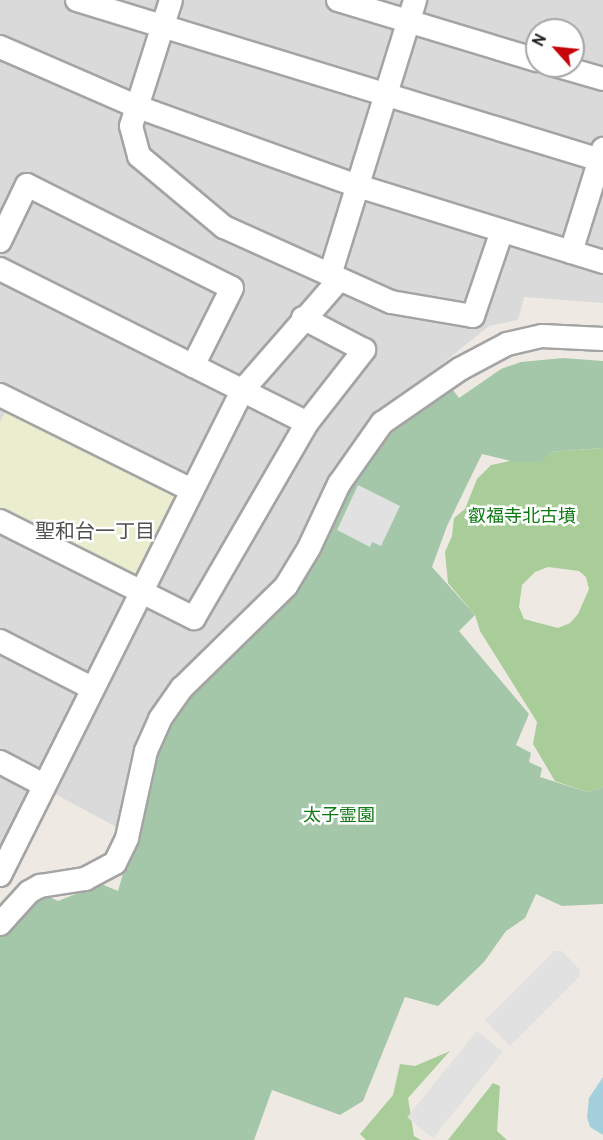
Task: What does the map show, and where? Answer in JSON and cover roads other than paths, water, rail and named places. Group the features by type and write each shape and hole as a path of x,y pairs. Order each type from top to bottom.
{"street":[{"path":"77,0 386,96 601,155 571,252"},
{"path":"171,0 131,126 139,156 224,227 391,302 473,316 502,231"},
{"path":"338,0 411,11 525,55"},
{"path":"0,875 242,391 334,278 358,186 411,11"},
{"path":"0,47 138,107 358,186 603,262"},
{"path":"585,74 603,79"},
{"path":"0,241 27,185 232,288 193,366"},
{"path":"0,269 308,423"},
{"path":"0,521 194,618 308,423 364,350 303,318"},
{"path":"0,924 20,900 40,886 78,881 115,863 127,838 146,751 160,720 182,688 286,586 309,548 339,484 382,423 460,369 507,344 542,336 603,339"},
{"path":"0,395 191,490"},
{"path":"0,641 92,688"},
{"path":"0,762 44,785"},
{"path":"0,885 20,900"}],"water":[{"path":"603,1077 603,1135 590,1127 587,1117 589,1098"}],"district":[{"name":"聖和台一丁目","path":"95,533"}],"park label":[{"name":"叡福寺北古墳","path":"522,518"},
{"name":"太子霊園","path":"339,817"}]}
